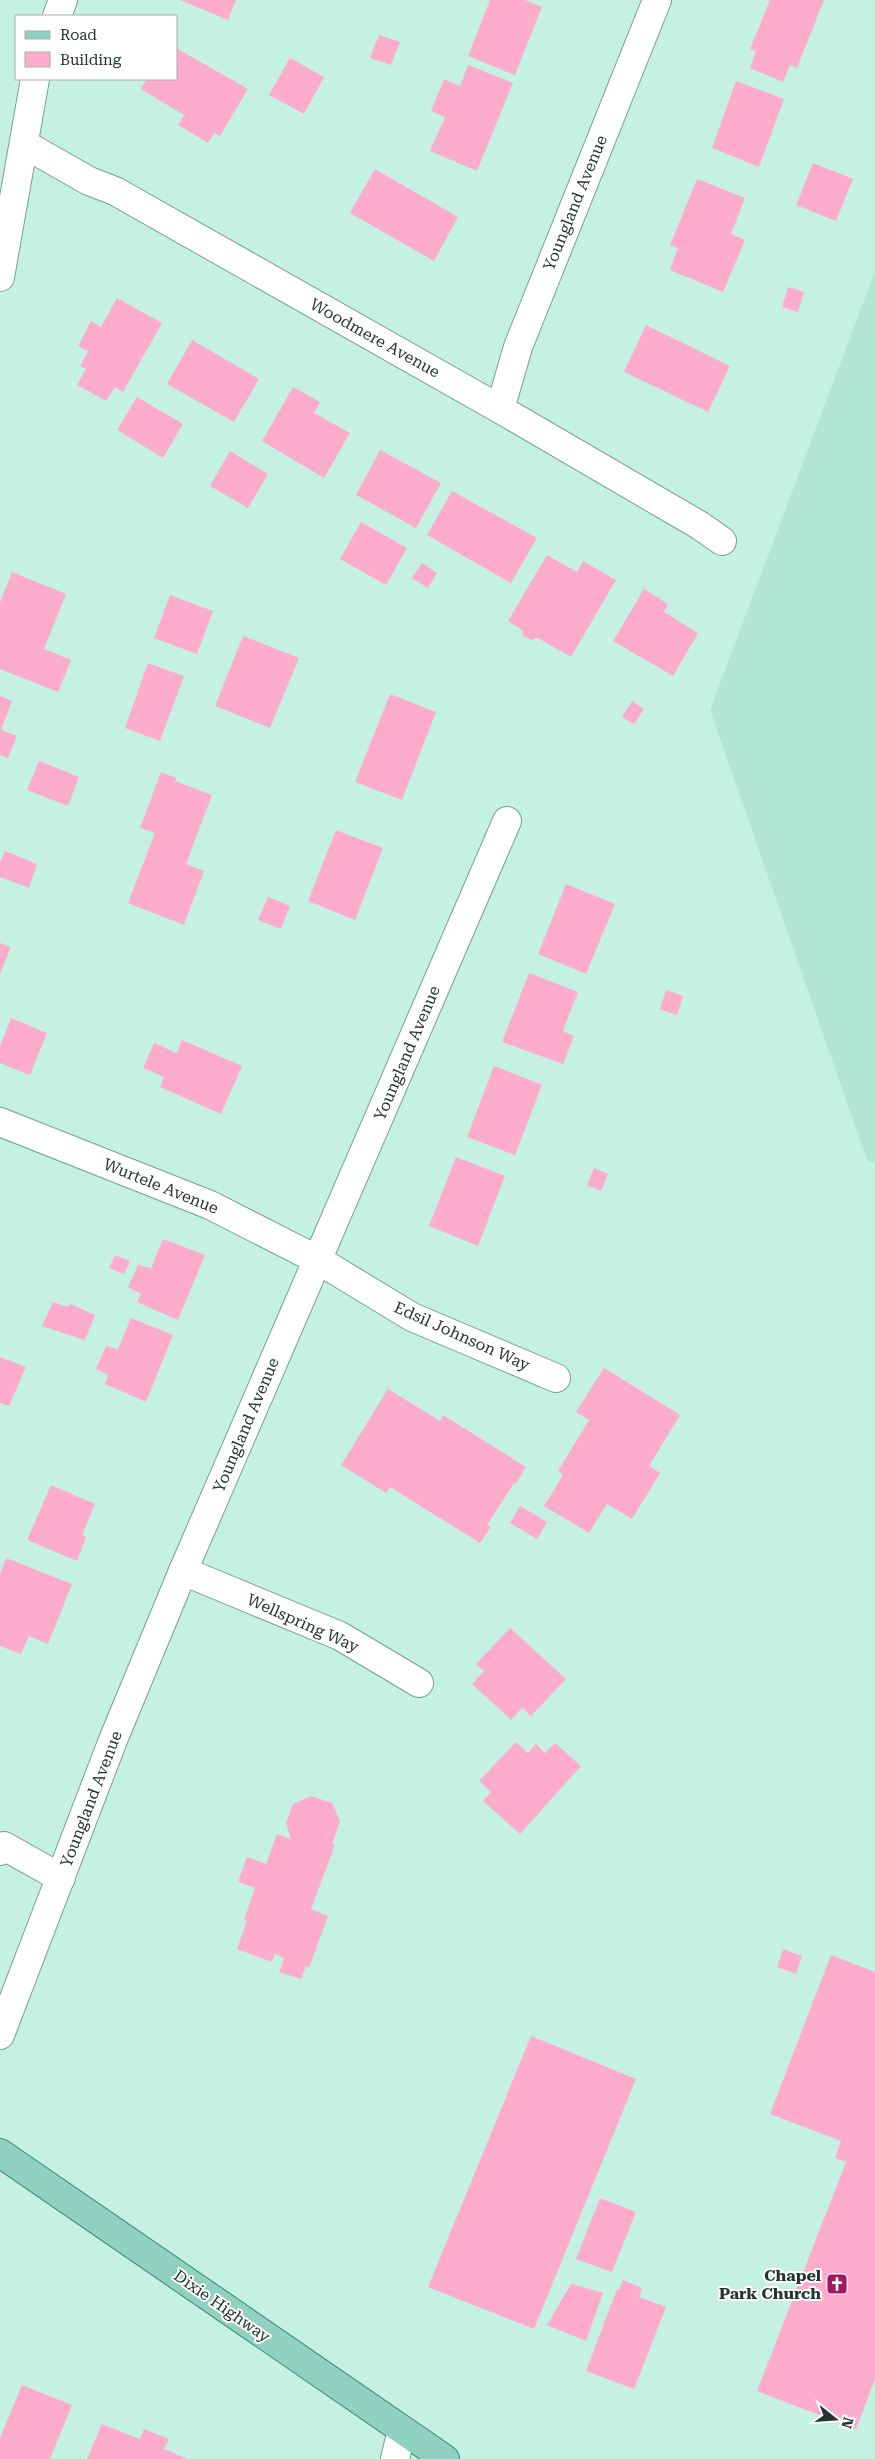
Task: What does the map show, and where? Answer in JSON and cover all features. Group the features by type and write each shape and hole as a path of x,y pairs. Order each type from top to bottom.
{"main road":[{"name":"Dixie Highway","path":"0,2152 445,2459"}],"street":[{"path":"57,15 63,0"},
{"name":"Youngland Avenue","path":"500,409 518,347 657,0"},
{"path":"0,277 36,80"},
{"name":"Woodmere Avenue","path":"24,144 89,181 115,191 500,409 699,525 722,541"},
{"name":"Youngland Avenue","path":"0,2035 112,1740 182,1571 507,821"},
{"name":"Wurtele Avenue","path":"0,1122 210,1205 318,1260"},
{"name":"Edsil Johnson Way","path":"318,1260 412,1317 556,1378"},
{"name":"Wellspring Way","path":"182,1571 340,1636 418,1683"},
{"path":"0,1851 4,1846 61,1878"},
{"path":"395,2459 402,2430"}],"shaded area":[{"path":"875,271 875,1163 867,1160 710,710"}],"building":[{"path":"180,0 236,0 228,20"},
{"path":"490,0 525,0 542,7 515,75 468,56"},
{"path":"770,0 824,0 797,68 790,65 783,82 750,68 756,51 750,49"},
{"path":"379,35 400,42 391,65 370,58"},
{"path":"178,49 248,89 220,136 214,133 208,143 178,125 184,115 141,89 146,80 178,80"},
{"path":"290,58 324,77 304,114 269,95"},
{"path":"468,65 513,83 477,171 430,151 445,117 431,111 444,79 460,86"},
{"path":"736,81 784,99 759,167 712,148"},
{"path":"813,163 853,179 836,221 796,205"},
{"path":"375,169 458,217 434,261 350,213"},
{"path":"697,179 745,198 731,234 745,240 723,292 670,270 678,248 670,245"},
{"path":"788,287 804,292 798,312 782,307"},
{"path":"117,298 162,323 123,392 115,387 106,401 77,385 86,369 80,366 88,351 78,346 91,321 101,327"},
{"path":"646,325 730,366 708,412 624,372"},
{"path":"192,340 259,379 234,422 167,384"},
{"path":"293,387 320,402 314,413 350,433 324,478 262,441"},
{"path":"137,397 183,424 163,458 117,430"},
{"path":"380,450 441,483 416,528 356,495"},
{"path":"230,451 268,474 248,508 210,486"},
{"path":"452,491 537,538 511,583 427,535"},
{"path":"361,522 407,548 386,585 340,559"},
{"path":"547,555 577,572 583,561 616,580 571,657 538,638 531,640 523,636 522,630 508,621"},
{"path":"422,563 437,573 428,588 412,578"},
{"path":"12,572 66,594 44,649 71,660 58,692 0,669 0,602"},
{"path":"644,589 668,604 664,612 698,633 673,676 613,641"},
{"path":"170,595 213,611 197,654 154,638"},
{"path":"243,636 299,658 270,728 215,706"},
{"path":"148,663 184,676 160,741 125,728"},
{"path":"390,694 436,712 402,800 355,782"},
{"path":"0,696 12,701 1,730 17,736 8,758 0,755"},
{"path":"632,701 644,709 634,724 622,717"},
{"path":"39,761 79,777 68,806 27,790"},
{"path":"161,772 176,778 175,781 212,795 186,864 204,871 184,925 128,903 155,833 140,828"},
{"path":"336,830 383,848 355,920 308,901"},
{"path":"5,851 37,864 29,888 0,877 0,863"},
{"path":"566,884 615,904 586,974 538,954"},
{"path":"268,897 290,906 281,929 258,920"},
{"path":"0,943 11,947 0,974"},
{"path":"529,973 578,992 563,1031 574,1036 563,1064 502,1042"},
{"path":"666,990 683,996 677,1015 660,1009"},
{"path":"11,1018 47,1033 30,1075 0,1063 0,1046"},
{"path":"182,1040 242,1066 221,1114 160,1087 164,1077 143,1068 154,1043 177,1053"},
{"path":"494,1066 542,1085 515,1155 467,1137"},
{"path":"456,1157 505,1176 478,1246 429,1226"},
{"path":"594,1168 608,1174 601,1191 587,1185"},
{"path":"163,1239 205,1255 178,1320 137,1302 141,1294 128,1287 138,1265 151,1268"},
{"path":"115,1255 130,1261 124,1274 109,1268"},
{"path":"53,1302 68,1307 70,1304 95,1315 85,1340 42,1326"},
{"path":"131,1318 173,1335 146,1402 105,1384 108,1375 96,1369 106,1346 118,1349"},
{"path":"0,1357 26,1367 9,1406 0,1403"},
{"path":"604,1368 680,1415 649,1466 660,1473 632,1519 607,1504 589,1533 544,1506 563,1475 558,1471 589,1420 576,1412"},
{"path":"388,1389 440,1421 443,1415 526,1467 487,1525 491,1527 480,1543 390,1487 386,1493 341,1465"},
{"path":"51,1485 95,1504 82,1535 86,1537 77,1561 27,1540"},
{"path":"520,1506 547,1522 537,1539 510,1523"},
{"path":"6,1558 72,1584 48,1644 29,1636 21,1654 0,1646 0,1574"},
{"path":"510,1628 566,1679 531,1716 522,1708 511,1720 472,1684 484,1671 476,1664"},
{"path":"516,1742 528,1753 536,1744 545,1753 555,1743 581,1766 520,1834 483,1801 491,1792 479,1781"},
{"path":"311,1796 332,1803 340,1821 332,1844 335,1845 311,1909 328,1916 309,1968 306,1966 301,1979 279,1972 284,1958 275,1954 272,1962 237,1949 247,1921 244,1920 255,1888 238,1882 247,1857 266,1864 277,1834 291,1839 286,1823 293,1804"},
{"path":"783,1949 802,1956 796,1974 777,1967"},
{"name":"Chapel Park Church","path":"831,1955 875,1972 875,2379 856,2429 757,2391 846,2162 835,2158 841,2141 770,2114"},
{"path":"531,2036 636,2079 534,2329 428,2287"},
{"path":"600,2198 636,2212 612,2272 576,2259"},
{"path":"623,2280 642,2288 639,2297 666,2307 634,2389 586,2371 617,2289 619,2290"},
{"path":"571,2284 603,2293 586,2341 547,2325"},
{"path":"22,2385 72,2405 50,2459 0,2459 0,2438"},
{"path":"102,2424 140,2439 144,2429 169,2439 164,2449 188,2459 87,2459"}],"place":[{"name":"Chapel Park Church","path":"837,2284"}]}
